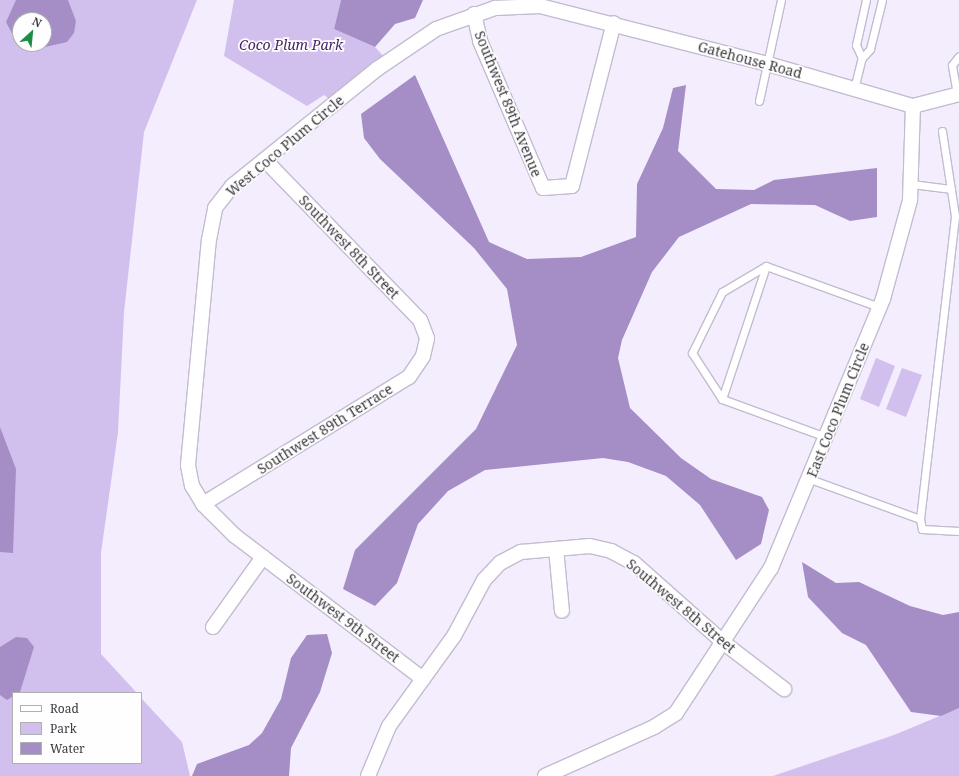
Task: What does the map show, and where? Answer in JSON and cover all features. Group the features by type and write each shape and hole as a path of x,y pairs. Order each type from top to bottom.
{"street":[{"name":"Gatehouse Road","path":"540,3 768,64 913,106"},
{"name":"West Coco Plum Circle","path":"263,557 203,504 192,486 188,465 210,234 215,208 232,186 377,69 436,29 474,14 496,8 540,3"},
{"name":"Southwest 89th Avenue","path":"474,14 480,41 543,188 572,186 614,23"},
{"path":"913,106 958,94"},
{"name":"East Coco Plum Circle","path":"545,776 654,727 676,713 724,643 771,568 810,479 879,307 910,200 913,106"},
{"name":"Southwest 8th Street","path":"265,160 420,320 427,338"},
{"name":"Southwest 89th Terrace","path":"203,504 409,377 423,356 427,338"},
{"name":"Southwest 8th Street","path":"423,679 454,636 484,580 500,563 521,552 590,546 611,551 634,563 724,643 784,689"},
{"path":"556,549 562,611"},
{"path":"214,627 263,557"},
{"name":"Southwest 9th Street","path":"263,557 423,679"},
{"path":"368,776 388,726 423,679"}],"lane":[{"path":"759,101 781,0"},
{"path":"862,58 856,45 866,0"},
{"path":"854,89 862,58 870,49 882,0"},
{"path":"958,94 952,65 959,56"},
{"path":"942,131 955,216 920,519 922,529 959,531"},
{"path":"911,184 951,188"},
{"path":"766,266 879,307"},
{"path":"722,399 766,266"},
{"path":"766,266 722,292 692,352 722,399 826,438"},
{"path":"810,479 920,519"}],"green space":[{"path":"0,0 197,0 144,132 124,312 118,432 101,553 101,654 136,692 12,692 12,764 142,764 142,699 182,742 190,776 0,776"},
{"name":"Coco Plum Park","path":"234,0 341,0 334,29 375,47 385,58 331,100 324,95 307,106 224,56"},
{"path":"876,358 895,366 879,407 860,399"},
{"path":"902,368 922,375 906,417 886,409"},
{"path":"959,708 959,776 773,776 894,735"}],"water":[{"path":"16,0 68,0 76,21 74,33 67,42 52,45 52,12 12,12 12,33 6,22"},
{"path":"341,0 423,0 415,18 395,24 375,47 334,29"},
{"path":"415,75 489,242 527,259 581,257 636,237 637,184 663,128 673,88 686,85 678,151 716,189 754,190 774,180 877,168 877,217 850,221 815,205 751,204 679,237 652,272 622,340 618,358 630,408 681,458 711,479 762,497 769,510 761,544 736,560 700,505 666,476 628,462 603,458 485,470 448,491 418,524 397,583 375,606 343,589 355,550 476,429 517,345 507,289 474,248 380,159 364,138 361,114"},
{"path":"0,427 16,469 13,553 0,552"},
{"path":"802,562 836,583 859,582 910,606 943,615 959,612 959,708 941,716 911,712 866,645 842,633 808,597"},
{"path":"327,634 332,653 320,692 291,748 289,776 192,776 197,764 249,745 262,733 281,699 291,658 307,635"},
{"path":"16,637 27,638 34,647 20,692 12,692 12,697 7,700 0,695 0,647"}]}
